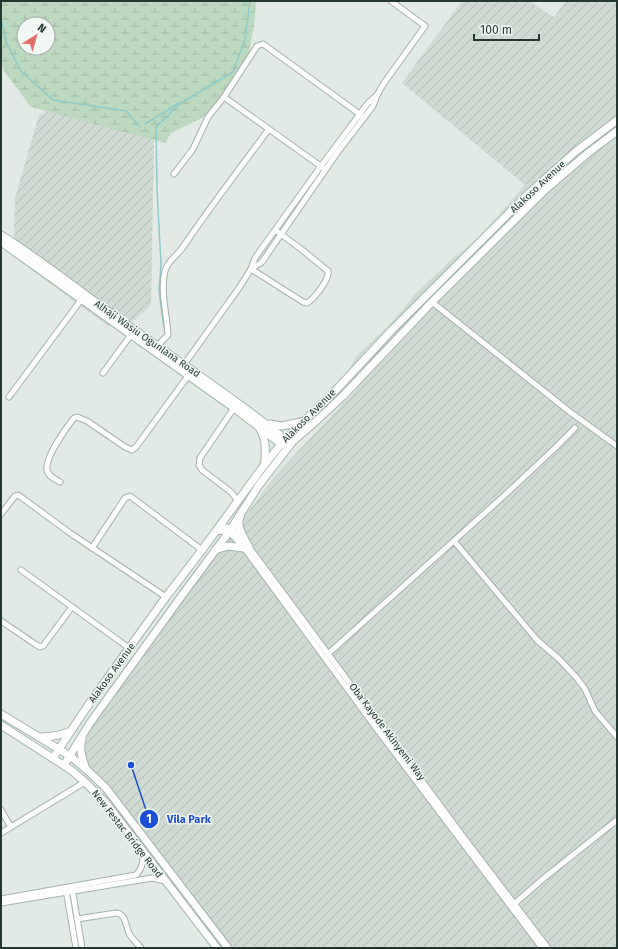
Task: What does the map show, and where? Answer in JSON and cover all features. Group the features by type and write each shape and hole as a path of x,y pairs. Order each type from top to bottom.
{"street":[{"path":"251,269 262,262 326,170 362,116 371,99 377,95 425,26 391,1"},
{"path":"174,174 193,149 208,117 224,97 257,46 263,44 362,116"},
{"path":"224,97 326,170"},
{"path":"182,368 251,269 255,258 275,230 321,166 362,116"},
{"name":"Alakoso Avenue","path":"64,765 84,734 215,550 231,530 287,443 305,420 391,331 524,199 575,152 617,120"},
{"path":"157,346 168,335 164,285 168,264 181,249 269,129"},
{"name":"Alakoso Avenue","path":"53,758 129,648 265,464 287,443 314,423 343,396 432,302 546,189 588,153 617,131"},
{"path":"251,269 303,302 307,303 315,297 328,276 328,271 275,230"},
{"name":"Alhaji Wasiu Ogunlana Road","path":"1,235 23,249 133,333 260,423"},
{"name":"Alhaji Wasiu Ogunlana Road","path":"1,242 80,300 157,346 182,368 188,376 234,408 279,434 287,443"},
{"path":"9,397 80,300"},
{"path":"432,302 617,446"},
{"path":"104,373 133,333"},
{"path":"60,482 50,476 46,469 54,448 74,418 77,417 87,421 125,447 132,450 136,447 188,376"},
{"path":"234,408 200,458 199,465 202,470 231,492 238,501"},
{"path":"265,464 265,440 260,423 273,426 282,426 305,420"},
{"path":"329,653 535,468 575,428"},
{"path":"1,514 15,496 18,496 92,548 166,597"},
{"path":"92,548 125,498 130,496 202,550"},
{"path":"215,550 228,546 246,547 241,533 239,520 247,504"},
{"path":"218,529 231,530"},
{"name":"Oba Kayode Akinyemi Way","path":"231,530 329,653 513,905 542,948"},
{"path":"454,542 537,640 558,658 576,677 585,689 595,711 617,737"},
{"name":"Oba Kayode Akinyemi Way","path":"246,547 376,728 548,948"},
{"path":"21,570 129,648"},
{"path":"1,621 35,644 43,646 46,644 72,607"},
{"path":"1,714 70,756 106,788 228,948"},
{"name":"New Festac Bridge Road","path":"1,725 64,765 85,782 107,804 217,948"},
{"path":"39,738 62,735 72,730"},
{"path":"84,734 80,746 81,757 86,769"},
{"path":"1,833 85,782"},
{"path":"1,810 11,827"},
{"path":"513,905 544,878 617,820"},
{"path":"72,889 136,875 143,865 143,851"},
{"path":"1,898 152,878 165,881"},
{"path":"72,889 82,948"},
{"path":"1,904 66,890"},
{"path":"66,890 76,948"},
{"path":"77,919 116,912 120,913 123,916 129,934 141,948"}],"shaded area":[{"path":"116,1 140,118 154,140 151,305 135,320 108,326 13,256 15,198 39,115 45,114 49,105 45,87 28,56 56,56 56,16 20,16"},
{"path":"462,1 529,1 554,17 566,1 617,1 617,948 230,948 140,828 81,763 79,740 274,477 357,389 349,370 356,356 391,323 415,295 451,260 478,238 525,185 402,83"},
{"path":"16,17 16,34 7,18"}],"green space":[{"path":"1,1 256,1 254,26 249,53 225,101 200,119 171,133 165,143 31,107 4,71 1,61"}],"waterway":[{"path":"183,102 233,72 245,39 250,1"},
{"path":"1,19 6,42 21,71 53,100 126,111 139,126"},
{"path":"164,328 159,291 161,264 157,189 156,127 182,102"},
{"path":"145,124 179,103"}],"place":[{"name":"Vila Park","path":"131,765"}]}
